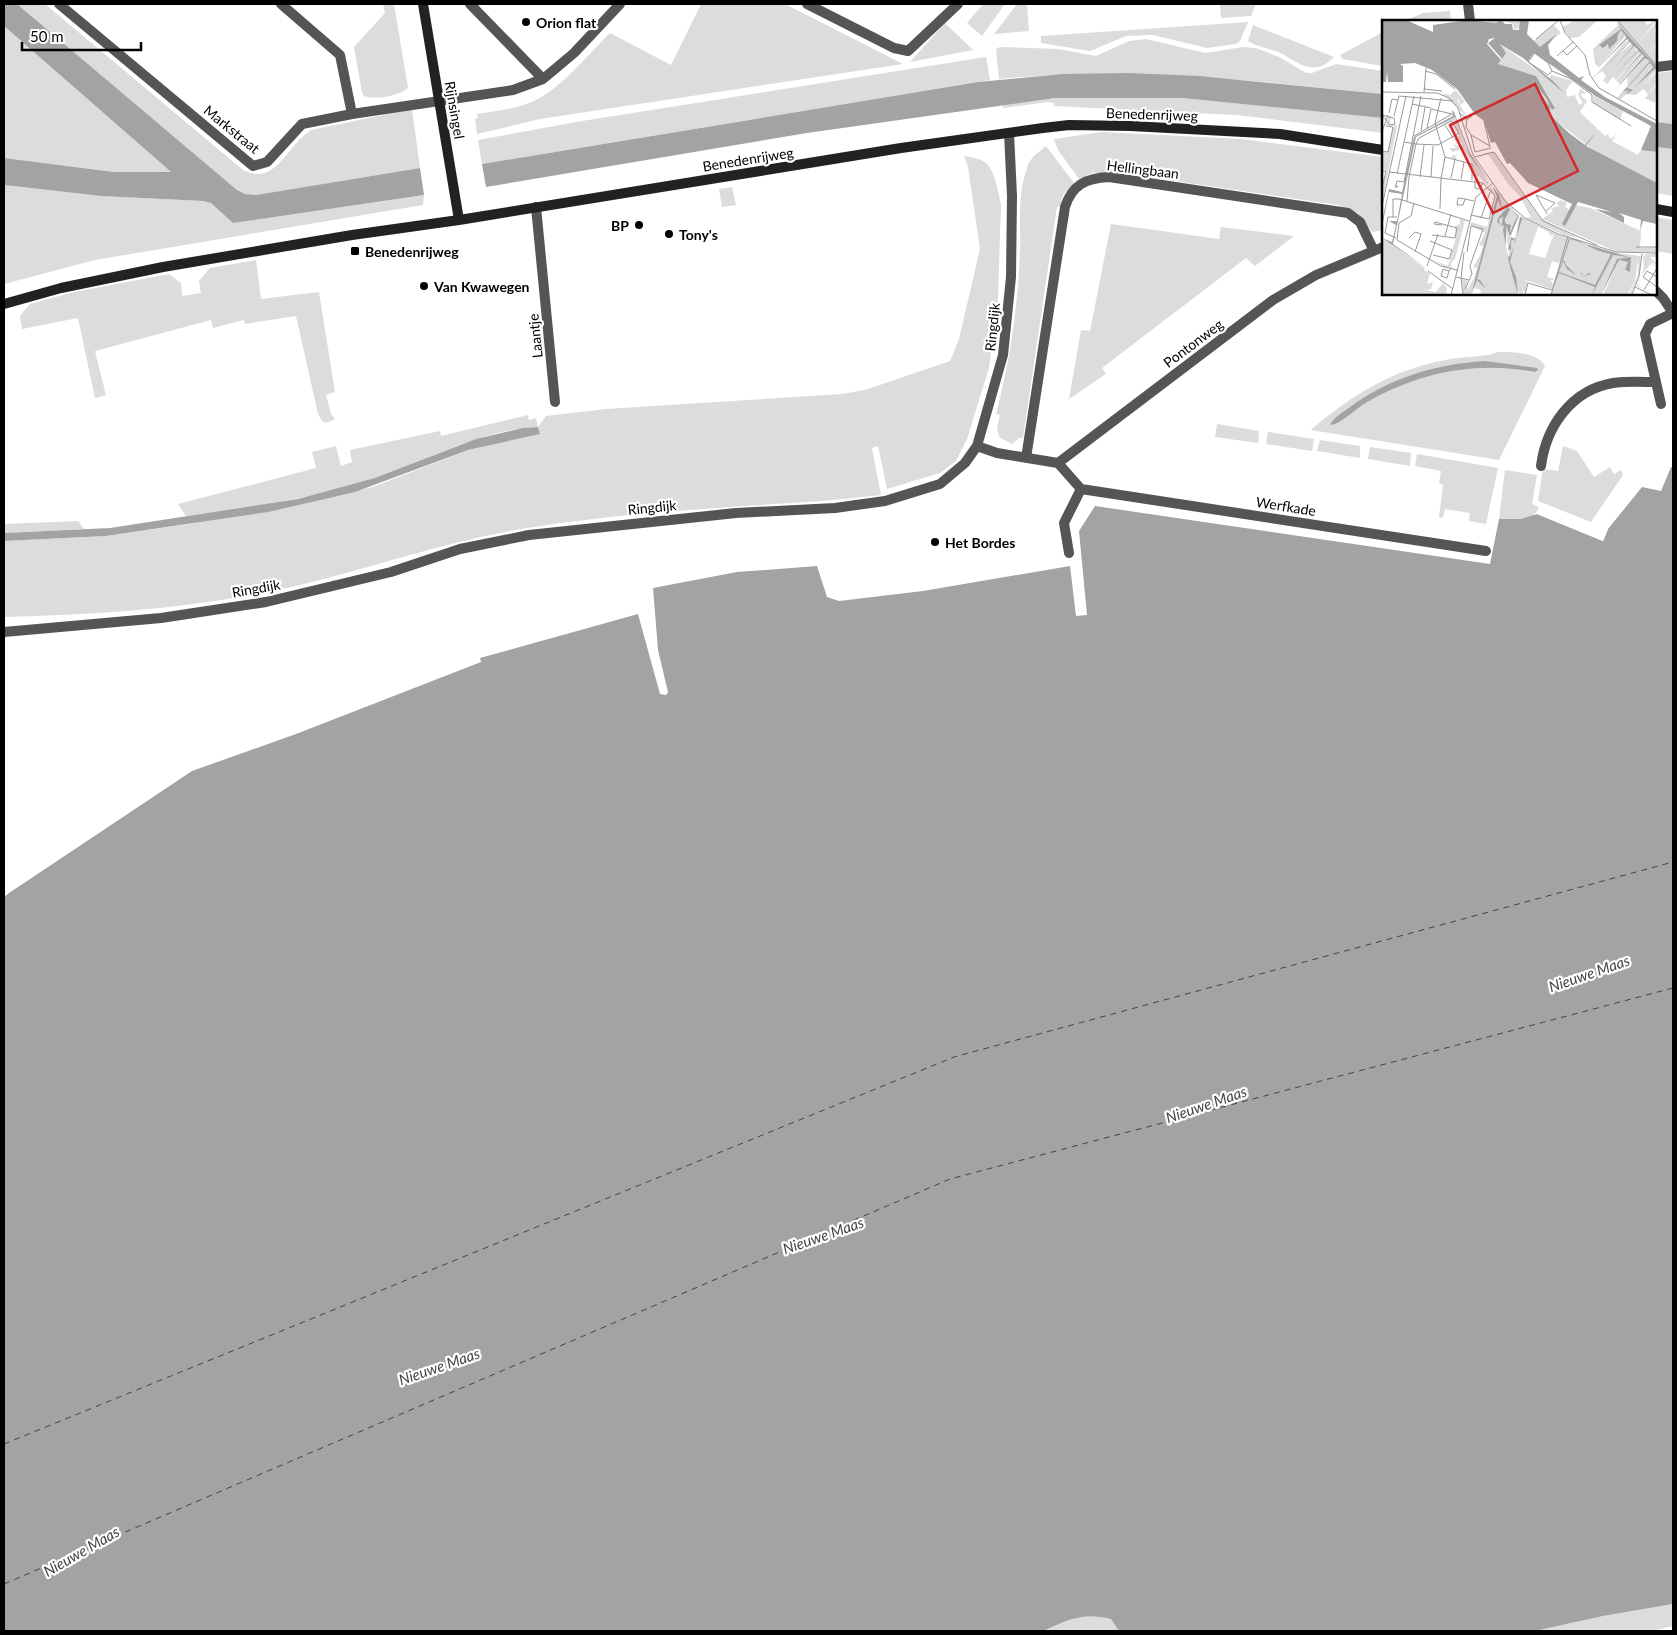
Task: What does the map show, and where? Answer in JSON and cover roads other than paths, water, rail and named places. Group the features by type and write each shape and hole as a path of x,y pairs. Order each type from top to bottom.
{"street":[{"name":"Markstraat","path":"59,4 253,166 267,162 302,124 352,114 513,90 543,79 574,53 620,4"},
{"path":"281,4 340,55 352,114"},
{"name":"Rijnsingel","path":"424,4 459,220"},
{"path":"470,4 543,79"},
{"path":"807,4 894,48 908,51 958,4"},
{"path":"1468,4 1470,20"},
{"path":"1657,67 1673,65"},
{"name":"Benedenrijweg","path":"4,304 61,288 163,267 352,235 459,220 901,148 1069,125 1131,126 1280,134 1382,150"},
{"name":"Ringdijk","path":"4,632 161,618 266,602 391,572 460,549 529,535 645,521 736,513 835,508 885,501 940,484 965,463 977,446 1003,355 1011,277 1012,196 1009,133"},
{"name":"Hellingbaan","path":"1026,458 1064,208 1069,195 1080,185 1092,178 1109,177 1348,212 1360,222 1378,248"},
{"name":"Laantje","path":"536,207 555,402"},
{"path":"1657,209 1673,212"},
{"name":"Pontonweg","path":"1058,464 1273,300 1316,275 1378,248"},
{"path":"1657,292 1673,313 1650,324 1645,334 1661,404"},
{"path":"1541,466 1543,449 1549,434 1564,410 1583,395 1612,383 1656,382"},
{"path":"977,446 997,453 1058,464 1081,489 1064,523 1069,554"},
{"name":"Werfkade","path":"1081,489 1486,551"}],"water":[{"path":"4,4 17,4 237,190 245,194 256,195 420,168 424,195 233,223 211,203 203,201 101,196 4,185 4,158 114,172 171,172 4,26"},
{"path":"1128,73 1199,76 1382,94 1382,118 1182,98 1055,98 807,133 486,187 482,164 978,82 1063,74"},
{"path":"1657,122 1673,124 1673,149 1657,147"},
{"path":"1485,361 1537,368 1538,370 1535,372 1513,369 1470,369 1429,376 1389,391 1364,404 1339,422 1330,425 1339,415 1365,397 1397,380 1448,365"},
{"path":"538,427 540,434 468,450 355,492 268,512 106,536 4,541 4,533 110,528 298,499 375,478 476,439 523,428"},
{"name":"Nieuwe Maas","path":"1671,467 1673,467 1673,1604 1603,1616 1535,1631 1119,1631 1111,1619 1092,1616 1076,1618 1043,1631 4,1631 4,897 9,893 192,771 296,734 481,662 480,658 638,614 660,694 666,695 668,692 658,650 653,588 737,572 817,566 827,597 839,601 923,591 1070,566 1076,616 1087,615 1079,531 1095,506 1490,564 1499,519 1521,519 1537,514 1603,541 1608,529 1642,487 1661,491"}],"place":[{"name":"Orion flat","path":"526,22"},
{"name":"BP","path":"639,225"},
{"name":"Tony's","path":"669,234"},
{"name":"Benedenrijweg","path":"355,251"},
{"name":"Van Kwawegen","path":"424,286"},
{"name":"Het Bordes","path":"935,542"}]}
